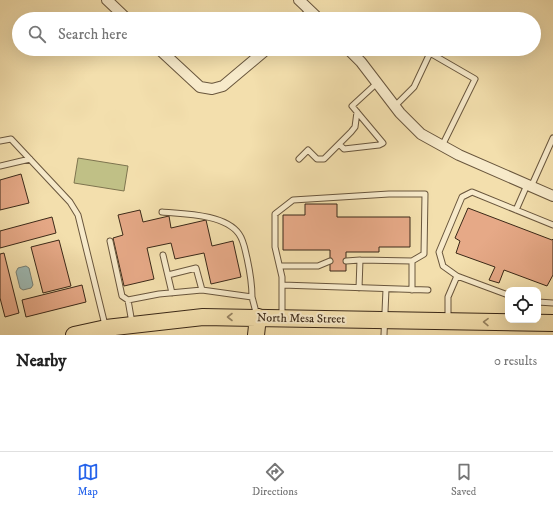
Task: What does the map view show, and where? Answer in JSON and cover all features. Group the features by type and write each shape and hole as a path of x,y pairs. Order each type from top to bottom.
{"main road":[{"name":"North Mesa Street","path":"74,335 106,328 203,317 282,318 384,328 448,321 553,323"},
{"path":"256,335 258,317"}],"street":[{"path":"107,0 120,12"},
{"path":"299,0 312,12"},
{"path":"167,56 200,87 212,89 223,86 259,56"},
{"path":"354,56 394,106 421,134 459,155 553,196"}],"lane":[{"path":"394,106 414,87 429,56"},
{"path":"435,56 475,79 442,146"},
{"path":"339,144 344,149 379,145 383,143 352,106 377,84"},
{"path":"299,159 308,150 318,159 324,159 351,132 354,127 357,112"},
{"path":"516,210 553,138"},
{"path":"0,141 11,139 70,202 78,216 106,328"},
{"path":"0,166 30,159"},
{"path":"505,294 457,276 443,266 439,252 462,197 472,192 553,225"},
{"path":"282,318 282,277 275,247 275,214 293,200 389,194 425,194 424,254 412,261 346,261"},
{"path":"162,212 205,216 231,227 238,233 242,239 252,280 252,297 258,317"},
{"path":"110,241 122,296 128,300 202,290 252,297"},
{"path":"163,255 172,293"},
{"path":"359,288 360,260"},
{"path":"280,266 318,266 330,261"},
{"path":"412,261 412,290"},
{"path":"168,275 196,268 202,290"},
{"path":"448,321 448,297 457,276"},
{"path":"282,285 428,290"},
{"path":"384,328 386,289"},
{"path":"128,300 132,325"},
{"path":"541,302 553,303"}],"green space":[{"path":"78,158 128,166 124,191 74,183"}],"water":[{"path":"26,266 29,268 33,285 31,288 23,290 20,288 16,272 18,268"}],"building":[{"path":"21,174 29,203 0,210 0,180"},
{"path":"305,204 337,204 337,217 410,217 410,247 379,247 379,252 346,252 346,271 330,271 330,250 283,250 283,215 305,215"},
{"path":"468,208 552,240 553,239 553,275 547,286 504,270 499,283 489,280 495,267 456,253 460,241 455,238"},
{"path":"140,210 143,222 169,216 171,228 206,220 212,246 233,241 241,277 211,284 204,253 175,259 171,243 147,248 154,279 124,286 113,238 123,235 118,215"},
{"path":"52,217 56,233 0,248 0,231"},
{"path":"59,240 71,286 43,293 31,247"},
{"path":"4,253 19,313 5,317 0,298 0,254"},
{"path":"82,285 86,302 26,317 22,300"}]}
